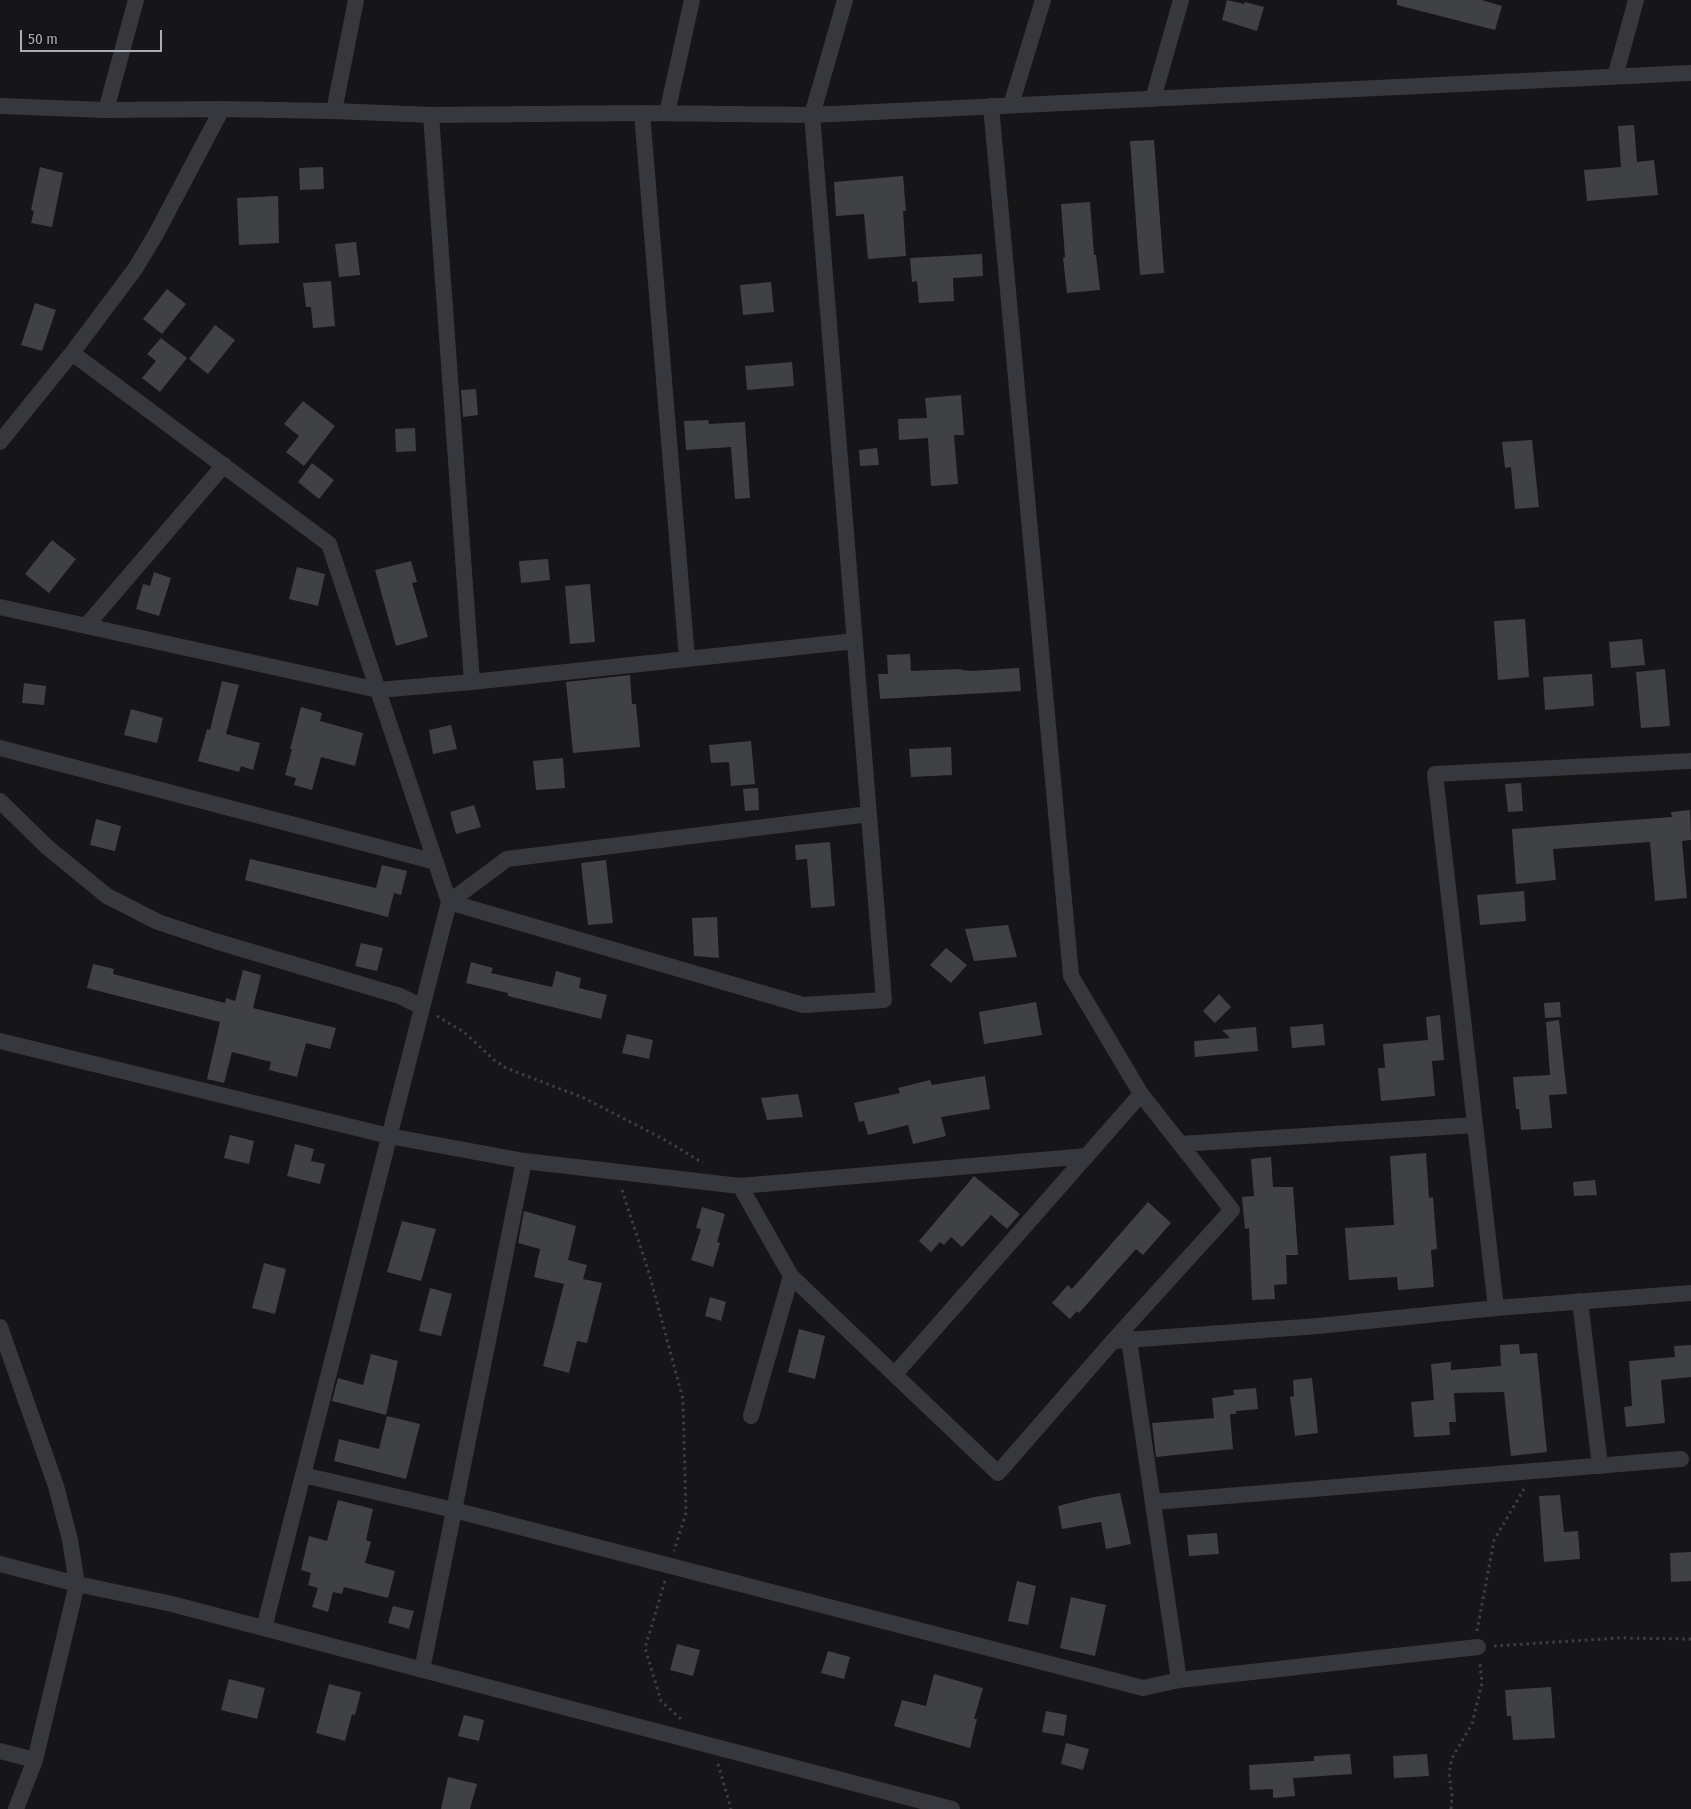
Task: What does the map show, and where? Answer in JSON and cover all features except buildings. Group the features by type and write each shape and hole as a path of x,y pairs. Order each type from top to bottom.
{"street":[{"path":"106,110 136,0"},
{"path":"334,110 356,0"},
{"path":"667,113 692,0"},
{"path":"450,902 803,1005 884,1000 812,115 845,0"},
{"path":"1012,105 1043,0"},
{"path":"1153,99 1181,0"},
{"path":"1615,77 1632,1"},
{"path":"0,106 106,110 334,110 431,115 642,113 812,115 1691,73"},
{"path":"740,1186 790,1276 998,1473 1121,1341 1232,1210 1141,1094 1071,976 991,106"},
{"path":"0,442 72,353 135,269 156,234 222,109"},
{"path":"642,113 687,658"},
{"path":"431,115 472,682"},
{"path":"72,353 329,544 450,902 264,1628"},
{"path":"86,626 224,465"},
{"path":"0,606 378,690 472,682 855,641"},
{"path":"0,748 436,862"},
{"path":"1496,1308 1435,774 1691,761"},
{"path":"0,801 47,847 107,896 158,922 215,941 400,996 422,1006"},
{"path":"450,902 507,859 869,814"},
{"path":"0,1041 390,1136 524,1161 740,1186 1087,1156"},
{"path":"895,1374 1141,1094"},
{"path":"1180,1144 1475,1125"},
{"path":"422,1670 524,1161"},
{"path":"751,1416 790,1276"},
{"path":"1121,1341 1318,1326 1496,1308 1691,1292"},
{"path":"1580,1301 1600,1466"},
{"path":"0,1327 56,1486 70,1540 77,1584 35,1760 16,1809"},
{"path":"1121,1341 1153,1502 1179,1680"},
{"path":"1153,1502 1681,1459"},
{"path":"303,1475 454,1510 1143,1688 1179,1680 1478,1647"},
{"path":"0,1564 77,1584 172,1604 952,1809"},
{"path":"0,1750 35,1760"}],"path":[{"path":"422,1006 464,1032 494,1060 506,1068 602,1106 666,1140 707,1166"},
{"path":"616,1172 649,1273 683,1399 686,1513 645,1648 660,1701 683,1720"},
{"path":"1478,1647 1618,1638 1691,1638"},
{"path":"712,1746 732,1809"}]}
